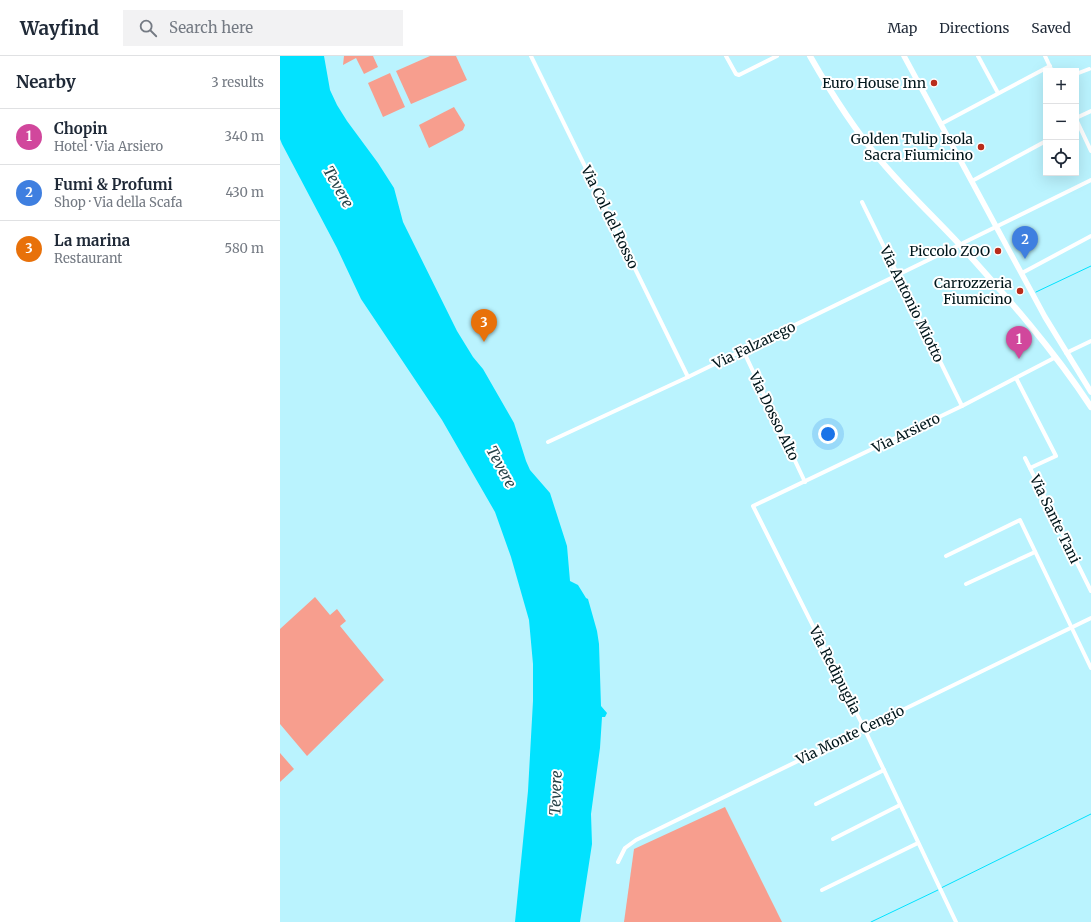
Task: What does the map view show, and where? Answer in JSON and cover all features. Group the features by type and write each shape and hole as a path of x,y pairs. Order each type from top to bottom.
{"main road":[{"path":"810,56 856,129 881,161 961,244 1010,301 1056,357 1091,407"}],"street":[{"name":"Via Col del Rosso","path":"531,56 688,377"},
{"path":"726,56 736,74 739,74 777,56"},
{"path":"904,56 1066,353 1091,392"},
{"path":"978,56 998,94"},
{"path":"941,124 1050,66 1045,56"},
{"path":"1079,73 1090,68"},
{"path":"1079,119 1091,111"},
{"path":"1079,127 1091,151"},
{"path":"972,181 1043,143"},
{"name":"Via Falzarego","path":"548,442 688,377 898,276 1091,180"},
{"name":"Via Antonio Miotto","path":"862,202 962,406"},
{"path":"1022,273 1091,236"},
{"path":"1066,353 1091,341"},
{"name":"Via Dosso Alto","path":"743,350 805,482"},
{"name":"Via Arsiero","path":"753,506 962,406 1056,357"},
{"name":"Via Sante Tani","path":"1016,378 1056,456 1030,468"},
{"name":"Via Sante Tani","path":"1025,458 1091,591"},
{"name":"Via Redipuglia","path":"753,506 864,728 956,922"},
{"path":"946,556 1020,520 1091,668"},
{"path":"966,584 1035,552"},
{"name":"Via Monte Cengio","path":"618,862 625,848 636,840 1091,618"},
{"path":"816,804 884,770"},
{"path":"833,839 900,805"},
{"path":"822,890 918,843"}],"shaded area":[{"path":"344,56 373,56 378,67 364,74 356,58 343,65"},
{"path":"430,56 456,56 467,80 411,104 396,71"},
{"path":"390,73 405,107 383,117 368,83"},
{"path":"454,107 465,125 463,130 429,148 419,125"},
{"path":"315,597 330,615 337,609 346,621 340,626 384,680 307,756 280,724 280,629"},
{"path":"280,753 294,769 280,782"},
{"path":"725,807 782,922 624,922 634,849"}],"water":[{"name":"Tevere","path":"280,56 324,56 330,90 337,105 394,188 403,222 457,331 473,357 483,369 514,423 530,470 550,493 567,546 570,581 578,585 588,599 599,644 601,706 607,713 605,717 602,717 600,748 591,814 592,844 580,922 515,922 528,791 533,701 533,664 529,620 511,557 495,512 442,420 361,299 337,248 282,144 280,139"}],"waterway":[{"path":"1036,292 1091,266"},
{"path":"941,888 1091,814"},
{"path":"871,922 938,890"}],"place":[{"name":"Euro House Inn","path":"934,83"},
{"name":"Golden Tulip Isola Sacra Fiumicino","path":"981,147"},
{"name":"Piccolo ZOO","path":"998,251"},
{"name":"Fumi & Profumi","path":"1025,259"},
{"name":"Carrozzeria Fiumicino","path":"1020,291"},
{"name":"La marina","path":"484,342"},
{"name":"Chopin","path":"1019,359"}]}
